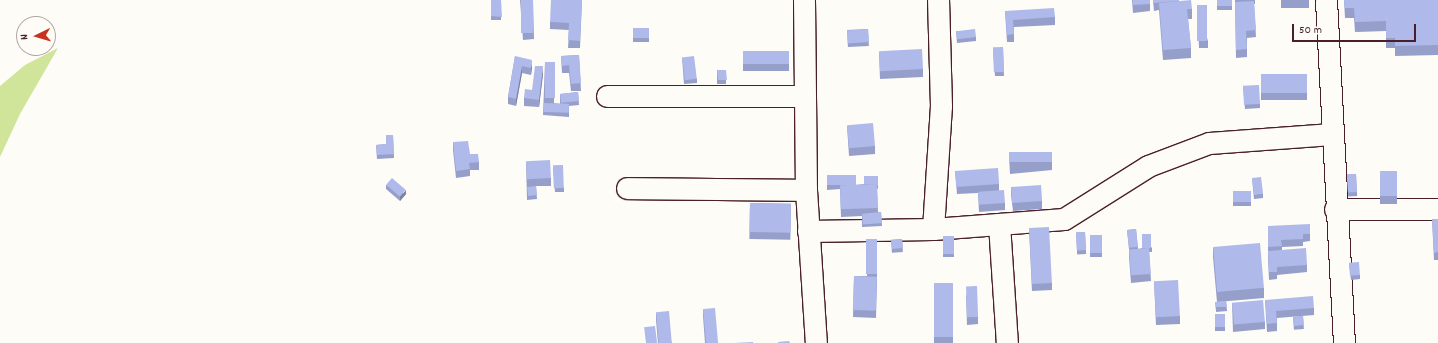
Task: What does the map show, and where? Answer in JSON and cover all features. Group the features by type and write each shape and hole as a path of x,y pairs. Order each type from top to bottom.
{"street":[{"path":"804,0 806,190 816,343"},
{"path":"933,229 941,106 938,0"},
{"path":"1326,0 1335,209 1344,343"},
{"path":"607,96 804,96"},
{"path":"808,231 933,229 1064,219 1148,166 1209,143 1332,134"},
{"path":"627,188 806,190"},
{"path":"1335,209 1438,209"},
{"path":"999,224 1007,343"}],"green space":[{"path":"42,56 53,56 20,114 0,157 0,86 25,65"}],"building":[{"path":"491,0 501,0 502,17 491,16"},
{"path":"521,0 533,0 533,33 521,33"},
{"path":"551,0 582,0 580,41 568,40 569,23 550,22"},
{"path":"1133,0 1150,0 1150,4 1133,5"},
{"path":"1153,0 1179,0 1179,1 1154,3"},
{"path":"1191,0 1192,9 1187,9 1191,48 1163,50 1159,3"},
{"path":"1217,0 1232,0 1232,6 1217,6"},
{"path":"1344,0 1438,0 1438,45 1395,46 1395,38 1386,38 1386,21 1355,22 1354,8 1345,8"},
{"path":"1254,1 1256,30 1246,31 1247,49 1236,50 1235,2"},
{"path":"1197,5 1207,5 1207,41 1197,41"},
{"path":"1054,8 1055,17 1013,20 1014,34 1007,35 1005,11"},
{"path":"633,28 649,28 649,38 633,38"},
{"path":"868,29 869,42 848,43 847,30"},
{"path":"975,29 976,37 957,39 956,31"},
{"path":"993,47 1003,47 1004,72 994,72"},
{"path":"922,49 923,69 880,71 879,51"},
{"path":"743,51 789,51 789,64 743,64"},
{"path":"579,55 581,83 571,84 569,65 562,66 561,56"},
{"path":"515,56 532,60 531,68 522,66 516,99 508,97"},
{"path":"694,56 697,79 685,80 682,57"},
{"path":"545,62 555,62 555,98 545,98"},
{"path":"535,66 543,66 539,100 524,98 525,89 532,90"},
{"path":"717,70 726,70 727,80 718,80"},
{"path":"1261,74 1307,74 1307,93 1261,93"},
{"path":"1259,85 1260,104 1244,105 1243,86"},
{"path":"578,92 579,101 561,103 560,94"},
{"path":"544,103 569,104 569,113 544,112"},
{"path":"873,123 875,146 849,148 847,125"},
{"path":"386,135 393,135 394,154 377,155 376,145 386,144"},
{"path":"468,141 470,154 478,154 479,162 469,163 470,169 456,171 453,142"},
{"path":"1009,152 1052,152 1052,162 1009,162"},
{"path":"550,160 551,178 527,179 526,161"},
{"path":"553,165 563,165 564,188 554,188"},
{"path":"998,168 999,184 956,187 955,171"},
{"path":"1380,171 1397,171 1397,196 1380,196"},
{"path":"1347,174 1356,174 1357,192 1348,192"},
{"path":"827,175 856,175 856,185 827,185"},
{"path":"864,176 878,176 878,185 864,184"},
{"path":"1261,177 1263,194 1254,195 1252,178"},
{"path":"392,178 406,190 400,197 386,185"},
{"path":"877,184 878,208 841,209 840,185"},
{"path":"1041,185 1042,201 1012,203 1011,187"},
{"path":"536,186 537,195 528,196 527,187"},
{"path":"1004,190 1005,203 979,205 978,192"},
{"path":"1233,191 1251,191 1251,202 1233,202"},
{"path":"750,203 791,204 790,233 749,232"},
{"path":"881,212 882,223 863,225 862,214"},
{"path":"1432,219 1438,219 1438,252 1434,253"},
{"path":"1310,224 1310,234 1303,234 1303,239 1281,240 1282,246 1268,247 1268,226"},
{"path":"1049,227 1052,283 1032,284 1029,228"},
{"path":"1136,229 1138,247 1129,248 1127,230"},
{"path":"1076,232 1085,232 1086,250 1077,250"},
{"path":"1142,234 1151,234 1151,248 1142,248"},
{"path":"1090,235 1102,235 1102,253 1090,253"},
{"path":"943,236 954,236 954,254 943,254"},
{"path":"866,239 877,239 877,274 866,274"},
{"path":"902,239 903,248 892,249 891,240"},
{"path":"1260,243 1264,288 1217,292 1213,247"},
{"path":"1149,248 1151,274 1131,275 1129,249"},
{"path":"1306,248 1307,265 1277,267 1277,272 1269,272 1268,251"},
{"path":"1359,262 1360,275 1350,276 1349,263"},
{"path":"854,276 877,277 876,311 853,310"},
{"path":"1178,280 1180,316 1156,317 1154,281"},
{"path":"934,283 953,283 953,337 934,337"},
{"path":"966,286 977,286 978,317 967,317"},
{"path":"1313,296 1314,308 1276,311 1277,323 1267,324 1265,300"},
{"path":"1263,300 1265,322 1234,325 1232,303"},
{"path":"1226,301 1227,307 1216,307 1215,302"},
{"path":"715,308 718,343 706,343 703,309"},
{"path":"669,311 672,343 659,343 656,312"},
{"path":"1215,314 1225,314 1225,327 1215,327"},
{"path":"1303,316 1304,325 1294,326 1293,317"},
{"path":"655,326 657,343 646,343 644,327"},
{"path":"789,341 790,343 778,343 778,342"}]}
